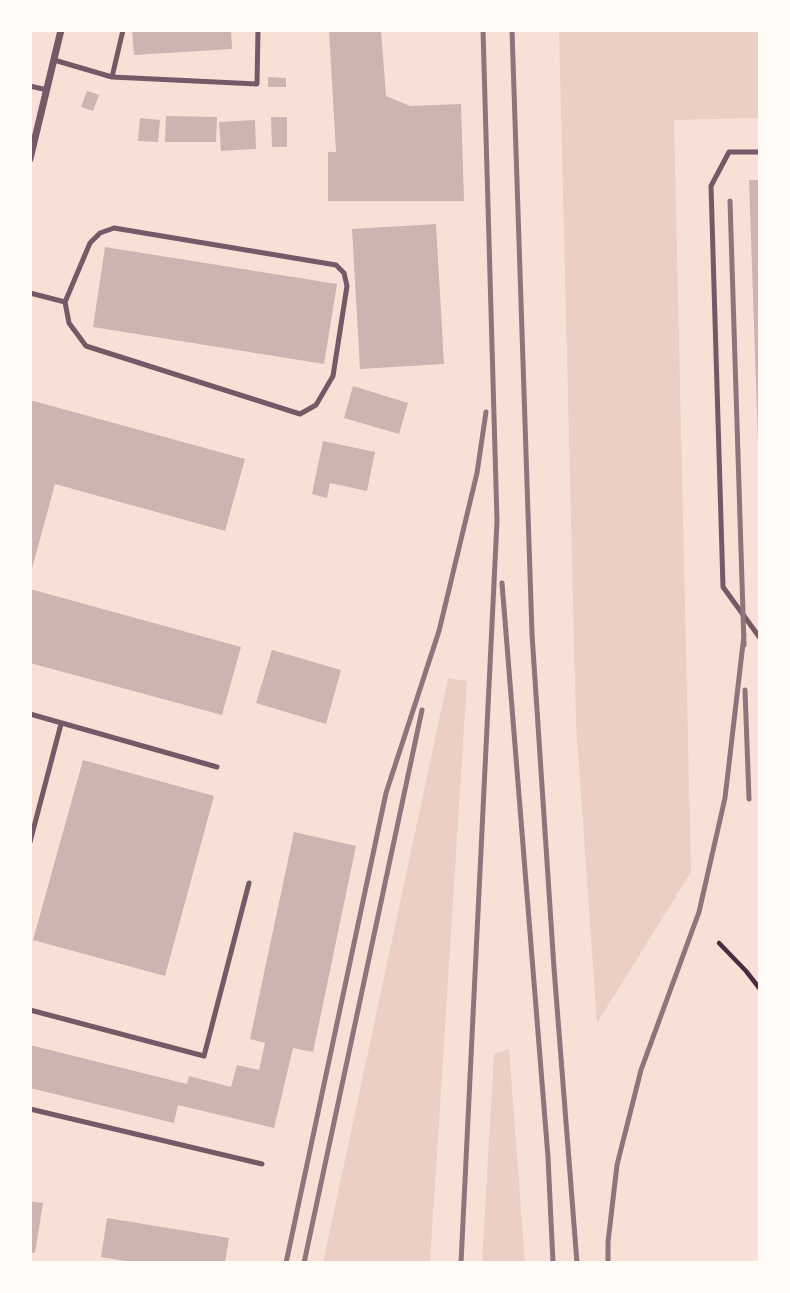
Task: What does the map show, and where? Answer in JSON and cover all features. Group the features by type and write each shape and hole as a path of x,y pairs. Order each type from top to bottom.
{"street":[{"path":"30,159 61,30"}],"lane":[{"path":"112,77 124,30"},
{"path":"54,60 112,77 257,84 258,30"},
{"path":"30,86 47,90"},
{"path":"760,152 729,152 711,186 723,587 760,638"},
{"path":"114,228 336,265 344,274 347,286 333,376 316,405 300,414 86,346 69,323 65,302 90,243 100,233 114,228"},
{"path":"30,293 65,302"},
{"path":"30,714 217,767"},
{"path":"30,842 61,724"},
{"path":"30,1010 204,1056 249,883"},
{"path":"30,1109 262,1164"}],"path":[{"path":"719,943 760,989"}],"shaded area":[{"path":"559,30 760,30 760,118 674,120 691,872 597,1023 576,723"},
{"path":"448,678 467,681 430,1263 323,1263"},
{"path":"509,1049 525,1263 482,1263 494,1054"}],"building":[{"path":"132,30 231,30 232,49 134,55"},
{"path":"329,30 381,30 386,96 410,106 461,104 464,201 328,201 328,152 336,152"},
{"path":"268,77 286,78 286,87 268,87"},
{"path":"87,91 99,95 93,111 81,107"},
{"path":"166,116 217,117 216,142 165,142"},
{"path":"271,117 287,117 287,147 272,147"},
{"path":"140,118 160,120 158,142 138,141"},
{"path":"255,120 256,149 221,151 219,122"},
{"path":"749,180 760,180 760,441 758,441"},
{"path":"436,224 444,364 360,369 352,229"},
{"path":"105,247 337,284 324,364 93,327"},
{"path":"353,386 408,403 399,434 344,418"},
{"path":"30,400 245,459 225,531 55,484 30,576"},
{"path":"323,441 375,452 367,491 330,483 327,498 312,494"},
{"path":"30,589 241,647 222,715 30,663"},
{"path":"272,650 341,670 326,724 256,703"},
{"path":"83,760 214,796 165,976 33,940"},
{"path":"294,832 356,846 313,1052 293,1048 274,1128 178,1105 174,1123 30,1088 30,1045 187,1084 189,1076 231,1087 237,1065 259,1070 265,1043 250,1039"},
{"path":"30,1201 43,1203 35,1253 30,1252"},
{"path":"107,1218 229,1238 225,1263 138,1263 101,1257"}],"railway":[{"path":"461,1263 497,521 483,30"},
{"path":"512,30 532,634 577,1263"},
{"path":"730,201 744,645"},
{"path":"286,1263 386,793 439,631 477,473 486,412"},
{"path":"502,583 548,1157 553,1263"},
{"path":"608,1263 617,1165 641,1070 699,912 725,798 744,635"},
{"path":"745,690 749,799"},
{"path":"304,1263 422,710"}]}
